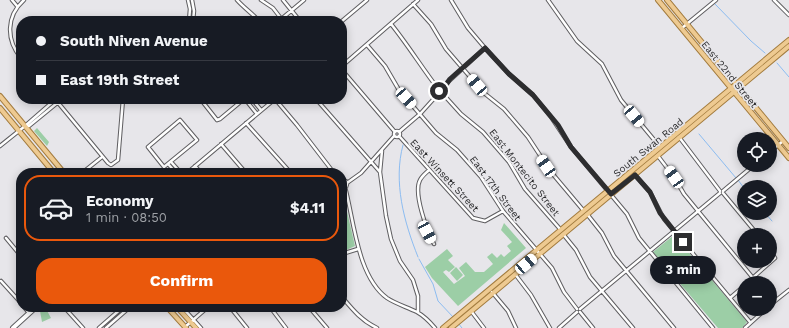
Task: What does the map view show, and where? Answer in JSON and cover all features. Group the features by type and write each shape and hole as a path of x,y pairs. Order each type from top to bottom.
{"main road":[{"name":"East 22nd Street","path":"658,0 789,158"},
{"name":"East 22nd Street","path":"667,0 789,148"},
{"name":"South Swan Road","path":"451,328 457,316 514,274 560,229 583,210 635,175 680,138 788,46 789,40"},
{"name":"South Swan Road","path":"443,328 460,320 537,251 563,234 587,214 609,192 660,147 736,84 788,46"},
{"path":"0,96 60,168"},
{"path":"0,108 50,168"},
{"path":"171,312 185,328"},
{"path":"182,312 192,321 196,328"}],"street":[{"path":"12,0 17,6"},
{"path":"16,50 11,42 9,34 11,21 17,6 24,0"},
{"path":"188,0 189,16"},
{"path":"192,0 194,16"},
{"path":"237,0 242,6 250,10 255,16"},
{"path":"261,0 271,7 278,16"},
{"path":"283,0 296,16"},
{"path":"286,16 304,0"},
{"path":"347,17 367,0"},
{"path":"347,62 418,0"},
{"path":"451,0 468,28 485,48 509,74 533,95 558,125 571,147 627,214 634,230 650,251 713,328"},
{"path":"548,0 577,41 602,64 621,100 660,147"},
{"path":"774,0 789,15"},
{"path":"682,28 714,1"},
{"path":"413,4 431,24 446,49 462,68 484,93 504,109 528,137 551,172 583,210"},
{"name":"East Montecito Street","path":"390,24 409,47 420,66 441,92 461,114 483,132 509,162 525,189 560,229"},
{"name":"East 17th Street","path":"367,45 385,66 399,90 436,133 457,150 481,177 503,211 552,268 564,292 592,328"},
{"path":"347,76 395,132 399,132 420,114 462,68 485,48"},
{"path":"0,146 49,104"},
{"path":"25,126 30,126 56,104"},
{"path":"60,104 102,157 111,165 118,160 123,104"},
{"path":"205,104 217,120 238,104"},
{"path":"248,104 257,114"},
{"path":"256,104 261,110"},
{"path":"193,168 269,104"},
{"path":"279,104 330,168"},
{"path":"320,104 380,172"},
{"path":"180,120 197,140 170,164 167,167 162,166 148,147 180,120"},
{"path":"246,123 286,168"},
{"path":"347,183 361,173 394,136 395,132"},
{"path":"394,136 399,136 399,132"},
{"path":"676,134 752,228"},
{"name":"East Winsett Street","path":"399,136 474,218 485,221 503,211"},
{"path":"778,145 783,141"},
{"path":"221,144 242,168"},
{"path":"382,150 380,172 389,231 400,261 413,280 418,296 418,312"},
{"path":"658,156 698,211 751,276"},
{"path":"88,168 102,157"},
{"path":"170,164 173,168"},
{"path":"170,164 175,168"},
{"path":"429,170 420,181 418,192 427,232 434,244"},
{"path":"559,328 602,290 746,172"},
{"path":"635,175 650,192 660,213 674,231 750,322"},
{"path":"347,201 358,249 368,273 377,288 386,297 418,312 435,328"},
{"path":"587,214 602,233 614,256 674,328"},
{"path":"563,234 576,250 590,277 633,328"},
{"path":"6,238 16,250"},
{"path":"347,252 358,249"},
{"path":"755,276 764,268"},
{"path":"514,274 532,295 550,328"},
{"path":"1,281 16,298"},
{"path":"777,299 789,290"},
{"path":"491,291 508,312 516,328"},
{"path":"730,298 737,292"},
{"path":"347,303 366,323 377,328"},
{"path":"471,311 484,328"},
{"path":"69,312 83,328"},
{"path":"99,328 117,312"},
{"path":"106,328 124,312"},
{"path":"186,312 192,321 201,328"},
{"path":"185,328 202,312"},
{"path":"234,312 247,328"},
{"path":"274,312 286,328"},
{"path":"313,312 327,328"},
{"path":"12,328 29,313"},
{"path":"746,328 750,322 757,316"}],"green space":[{"path":"37,128 49,142 47,146 34,131"},
{"path":"347,212 355,246 347,250"},
{"path":"504,223 526,248 458,306 432,278 425,267 447,249 453,256 448,260 455,267 449,272 446,270 443,272 454,284 465,276 459,268 466,262 475,272 484,272 493,264 487,257 492,253 497,258 501,254 504,257 511,251 507,246 512,242 501,230"},
{"path":"674,235 737,310 737,316 742,316 747,322 742,328 718,328 653,252"},
{"path":"456,267 463,275 457,281 450,273"},
{"path":"40,312 48,312 51,318 42,322"}],"waterway":[{"path":"714,3 751,41 765,53"},
{"path":"777,63 789,77"},
{"path":"699,134 736,178"},
{"path":"403,145 399,173 402,202 408,230 418,257"},
{"path":"419,259 433,284 438,301 454,318"},
{"path":"458,323 462,328"}],"route":[{"path":"439,91 442,90 450,79 485,48 509,74 533,95 558,125 571,147 611,194 635,175 650,192 660,213 683,242"}]}
